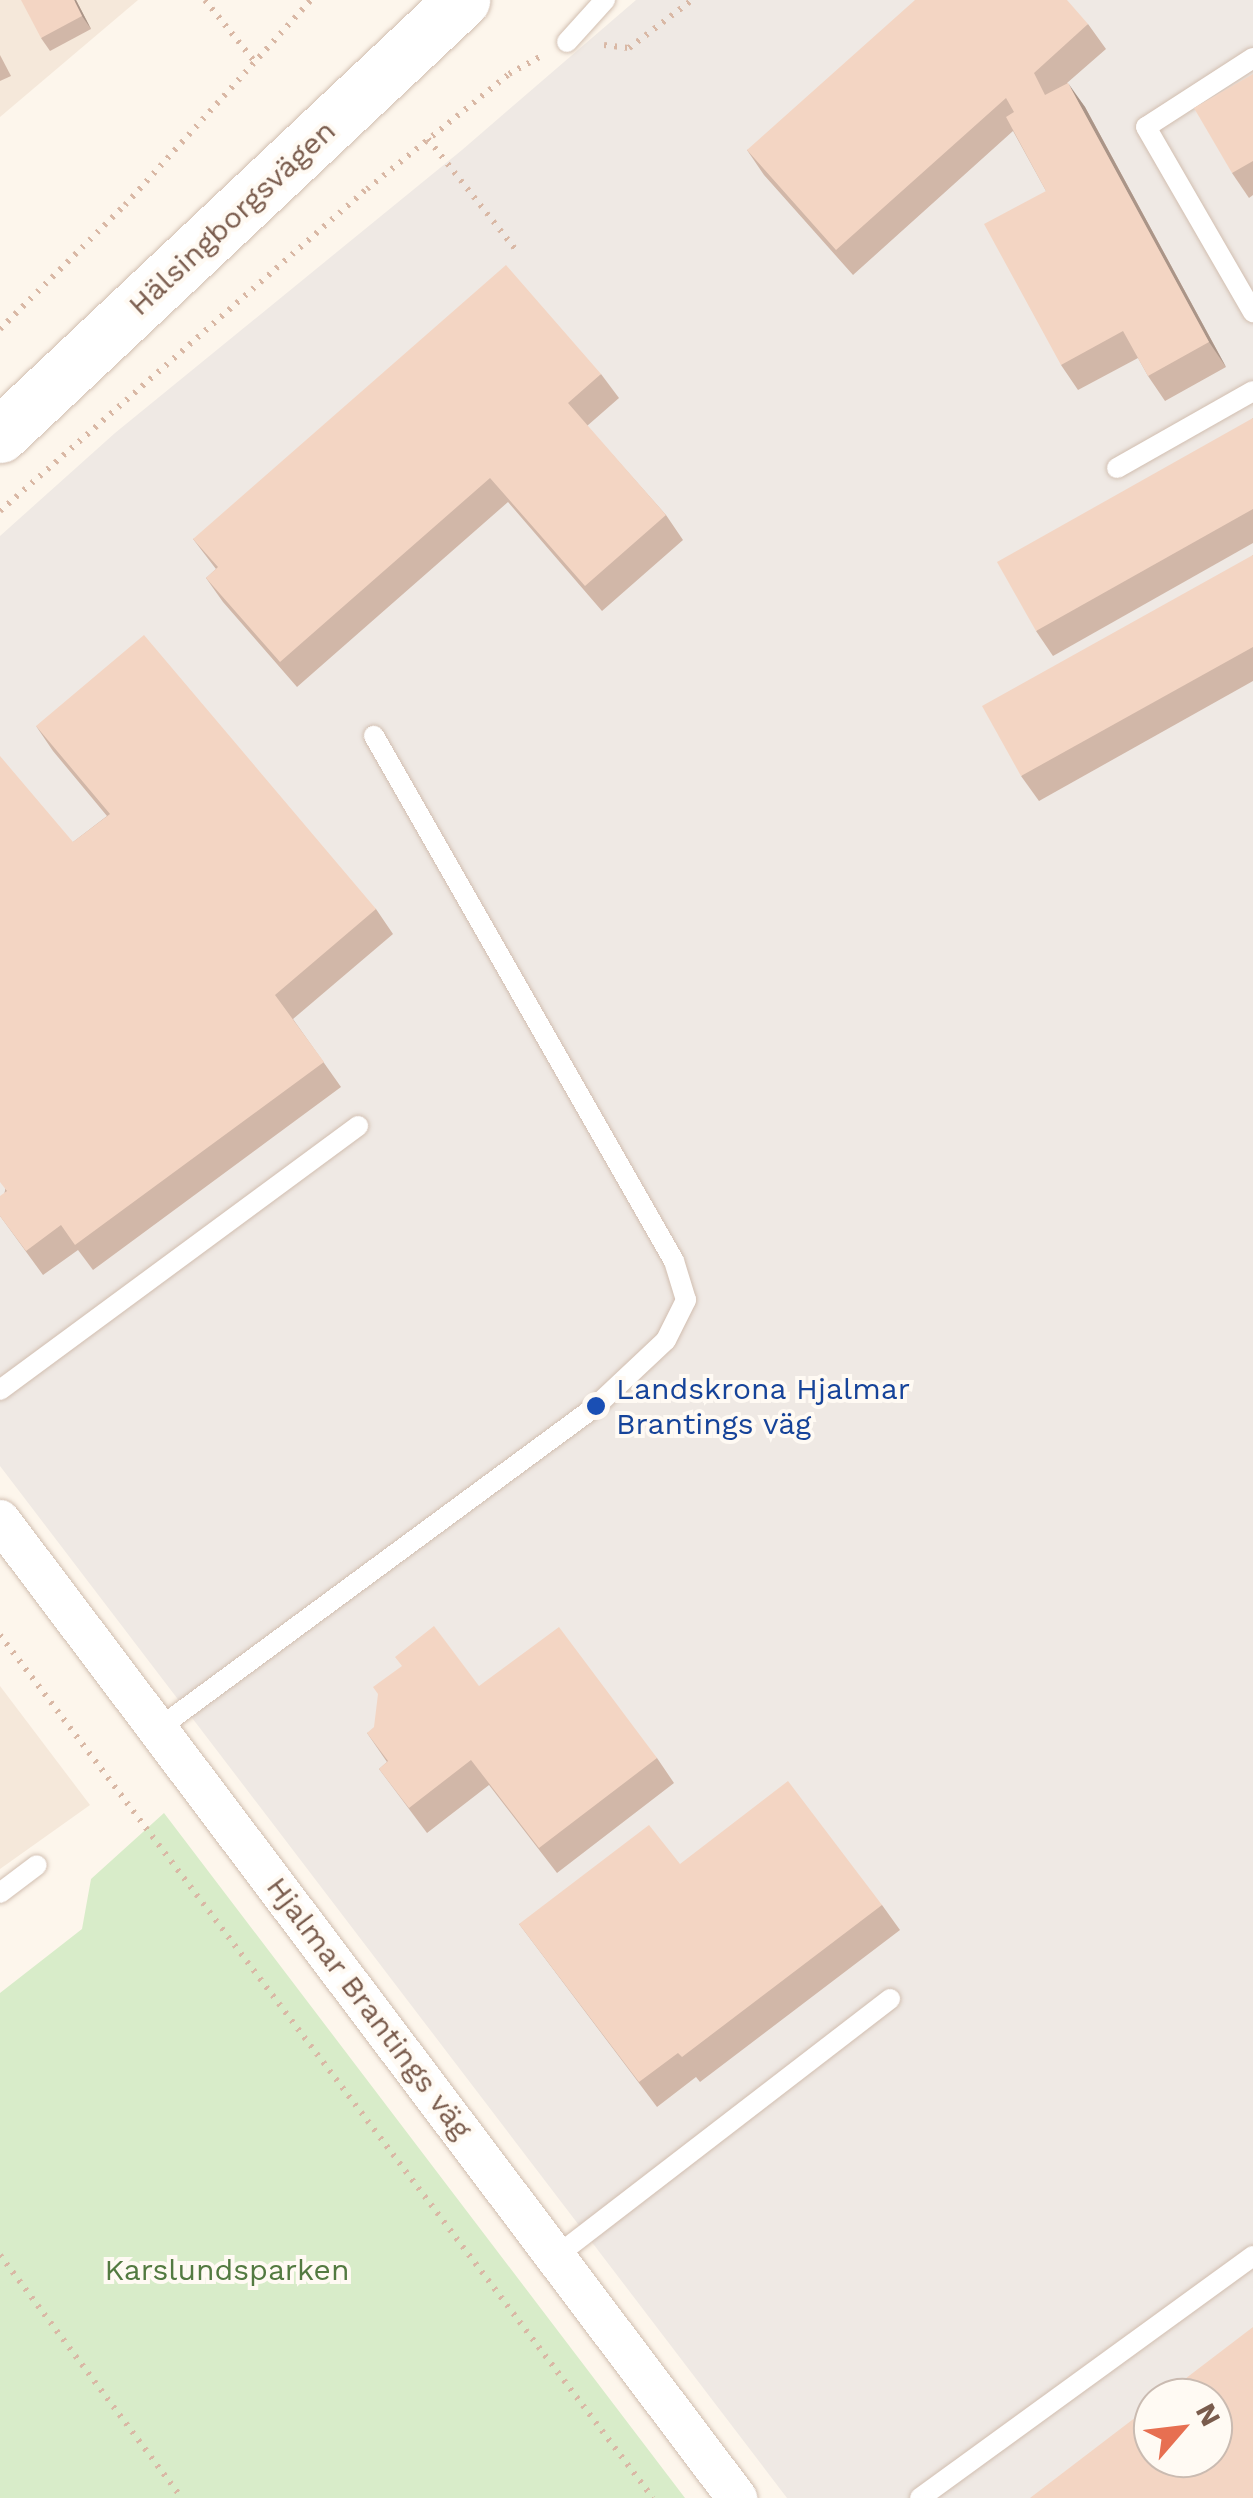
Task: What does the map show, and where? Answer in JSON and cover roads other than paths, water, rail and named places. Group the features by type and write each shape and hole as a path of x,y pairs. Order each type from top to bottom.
{"main road":[{"name":"Hälsingborgsvägen","path":"0,434 462,0"}],"street":[{"name":"Hjalmar Brantings väg","path":"0,1520 737,2498"}],"lane":[{"path":"567,42 605,0"},
{"path":"1253,58 1146,128 1253,312"},
{"path":"1117,468 1253,391"},
{"path":"159,1728 596,1406 666,1340 686,1300 674,1262 374,736"},
{"path":"0,1390 358,1126"},
{"path":"0,1893 37,1865"},
{"path":"555,2257 890,1999"},
{"path":"920,2498 1253,2256"}],"place":[{"name":"Landskrona Hjalmar Brantings väg","path":"596,1406"}],"park label":[{"name":"Karslundsparken","path":"227,2270"}]}
